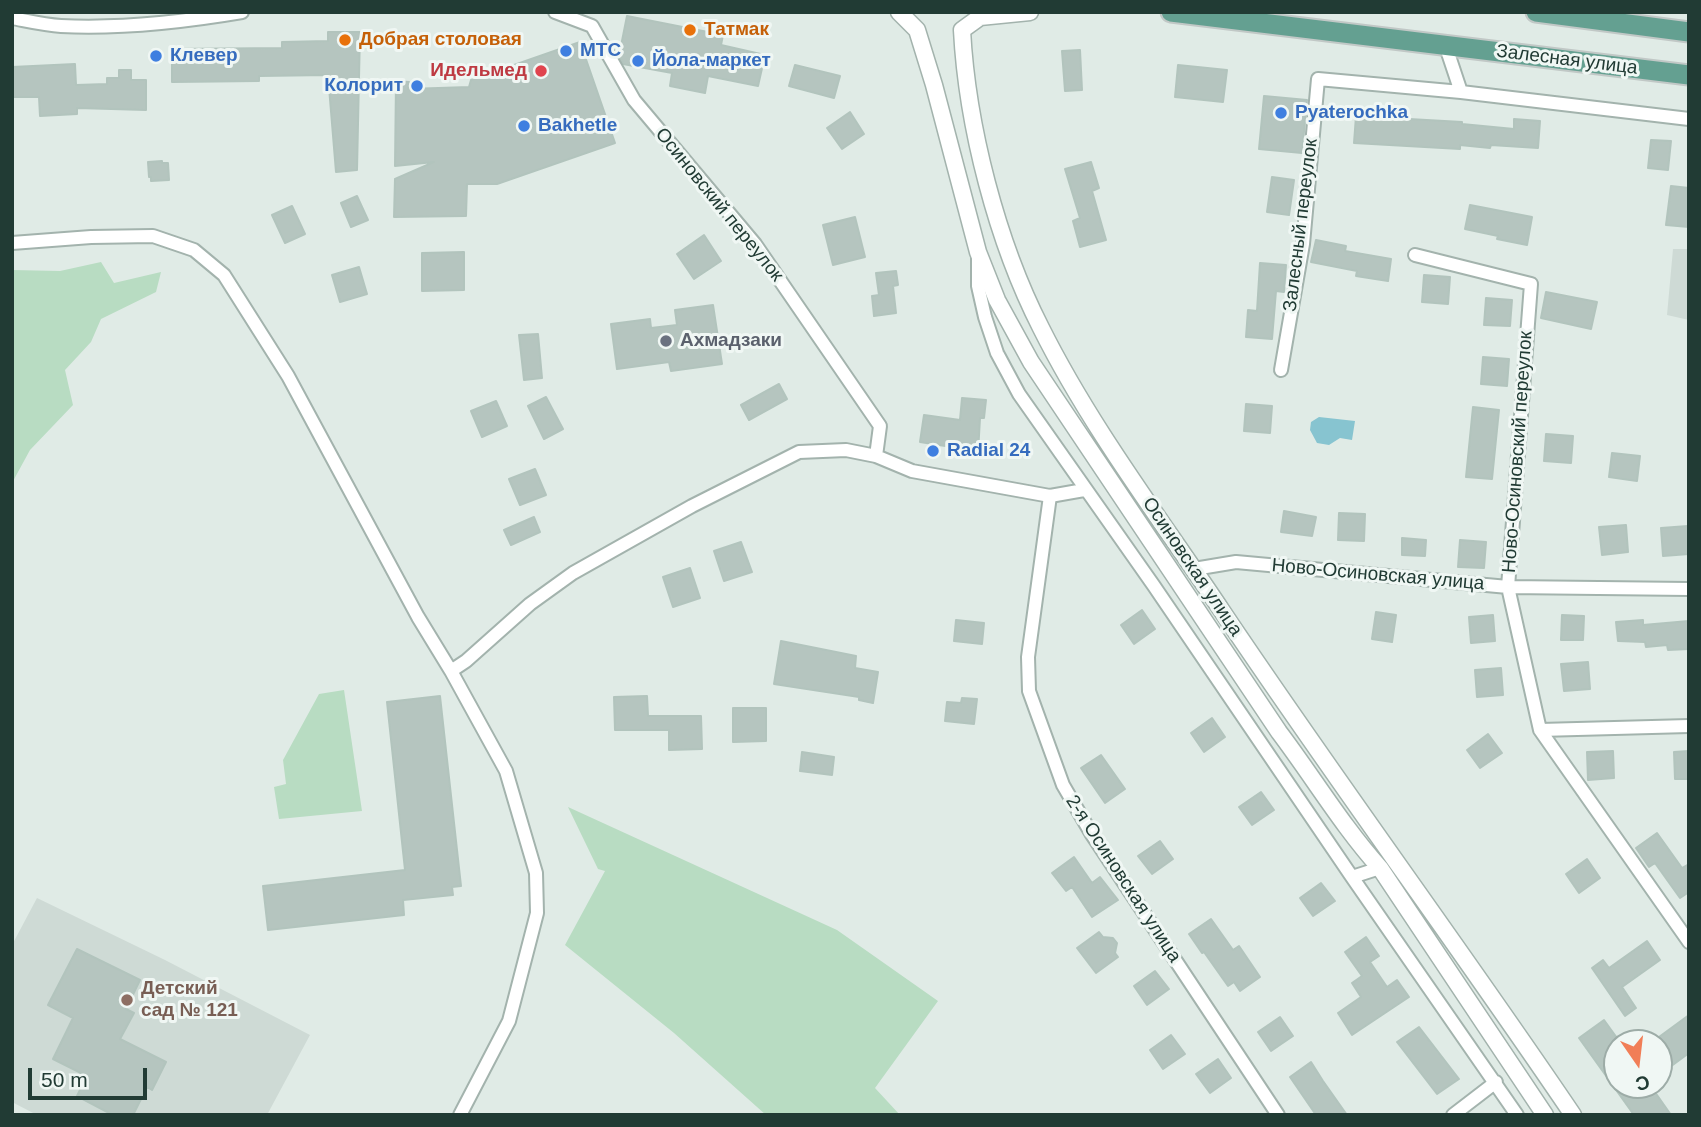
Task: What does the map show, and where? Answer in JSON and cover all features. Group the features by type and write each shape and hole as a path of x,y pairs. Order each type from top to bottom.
{"main road":[{"name":"Залесная улица","path":"1171,12 1689,75"},
{"path":"1536,12 1689,32"}],"street":[{"path":"12,18 60,26 91,26 191,20 242,12"},
{"name":"Осиновский переулок","path":"555,12 592,26 634,100 755,244 880,426 876,456"},
{"name":"Осиновская улица","path":"899,12 917,30 978,253 997,300 1031,362 1279,732 1361,848 1380,868 1545,1115"},
{"name":"Осиновская улица","path":"1030,12 980,17 962,30 966,79 984,166 1004,239 1040,327 1110,446 1293,716 1573,1115"},
{"path":"1446,47 1461,92 1689,119"},
{"name":"Залесный переулок","path":"1281,370 1303,244 1318,79 1461,92"},
{"path":"12,243 153,236 194,250 224,275 288,376 418,617 452,671 506,771 536,873 537,913 509,1021 460,1115"},
{"path":"978,253 978,286 985,317 997,353 1019,394 1517,1115"},
{"name":"Ново-Осиновский переулок","path":"1415,255 1531,284 1508,587 1540,730 1689,942"},
{"path":"452,671 466,662 530,604 573,573 692,506 799,452 846,450 876,456 912,471 1051,496 1084,490"},
{"name":"2-я Осиновская улица","path":"1051,496 1028,657 1029,691 1063,785 1091,833 1278,1115"},
{"name":"Ново-Осиновская улица","path":"1194,569 1236,562 1508,587 1689,589"},
{"path":"1540,730 1689,726"},
{"path":"1352,877 1380,868"},
{"path":"1453,1115 1496,1082"}],"shaded area":[{"path":"1673,249 1689,249 1689,320 1667,315"},
{"name":"Детский сад № 121","path":"37,898 310,1035 267,1115 37,1115 12,1102 12,945"}],"green space":[{"path":"101,262 114,283 161,272 156,292 101,319 91,342 65,370 73,405 30,450 12,483 12,270 60,271"},
{"path":"344,690 362,811 279,819 274,787 286,784 283,760 319,694"},
{"path":"568,807 837,930 938,1001 875,1088 900,1115 766,1115 674,1033 565,945 605,871 598,869"}],"water":[{"path":"1319,417 1355,421 1352,440 1340,438 1329,445 1317,443 1310,430 1311,422"}],"building":[{"path":"627,16 723,35 721,45 765,55 758,86 708,76 705,93 670,86 672,73 623,64 619,56"},
{"path":"328,32 360,32 357,170 336,172 328,75 259,76 259,81 172,82 172,49 282,48 282,42 328,41"},
{"path":"580,42 615,143 497,184 467,184 466,216 394,217 395,179 434,162 395,166 396,81 409,82 408,89 469,87 471,80"},
{"path":"1080,50 1082,90 1065,91 1062,51"},
{"path":"75,64 76,85 107,84 107,78 119,78 119,70 131,70 131,80 146,80 146,110 77,108 77,114 40,116 39,97 12,97 12,67"},
{"path":"795,65 840,76 834,98 789,86"},
{"path":"1178,65 1227,70 1223,102 1175,97"},
{"path":"1264,96 1307,100 1302,153 1259,149"},
{"path":"850,112 864,134 842,149 827,128"},
{"path":"1356,116 1462,122 1514,129 1514,119 1540,121 1538,148 1460,145 1460,149 1354,143"},
{"path":"1651,140 1671,141 1668,170 1648,168"},
{"path":"148,162 168,163 169,180 151,181"},
{"path":"1091,162 1099,188 1092,191 1106,240 1080,247 1073,221 1080,218 1065,169"},
{"path":"1272,177 1294,180 1289,215 1267,212"},
{"path":"1671,186 1689,188 1689,227 1666,225"},
{"path":"357,196 368,220 351,227 341,203"},
{"path":"1470,205 1532,217 1527,245 1465,229"},
{"path":"292,206 305,234 285,243 272,215"},
{"path":"855,217 865,257 833,265 823,225"},
{"path":"704,235 721,261 694,279 677,254"},
{"path":"1316,240 1346,246 1345,251 1391,259 1388,281 1356,276 1357,271 1311,262"},
{"path":"464,252 464,290 422,291 422,253"},
{"path":"1260,263 1286,265 1284,292 1276,291 1272,339 1246,337 1248,310 1257,311"},
{"path":"359,267 367,294 340,302 332,275"},
{"path":"896,271 898,285 893,286 896,313 874,316 872,296 879,295 876,273"},
{"path":"1424,275 1450,277 1448,304 1422,302"},
{"path":"1546,292 1597,302 1591,329 1541,318"},
{"path":"1486,298 1512,300 1510,326 1484,325"},
{"name":"Ахмадзаки","path":"713,305 722,364 671,371 669,362 617,369 611,324 650,319 651,328 677,325 675,310"},
{"path":"538,334 542,378 524,380 519,335"},
{"path":"1483,357 1509,359 1507,386 1481,384"},
{"path":"779,384 787,399 749,420 741,405"},
{"path":"546,397 563,429 544,439 528,406"},
{"path":"962,398 986,400 984,418 980,418 978,453 958,452 958,448 920,442 924,415 960,420"},
{"path":"496,401 507,426 482,437 471,411"},
{"path":"1246,404 1272,406 1270,433 1244,431"},
{"path":"1473,407 1499,410 1492,479 1466,477"},
{"path":"1546,434 1573,436 1571,463 1544,461"},
{"path":"1612,453 1640,456 1637,481 1609,477"},
{"path":"535,469 546,495 520,505 509,479"},
{"path":"1284,511 1316,517 1312,536 1281,532"},
{"path":"1339,513 1365,514 1364,541 1338,540"},
{"path":"534,517 540,532 511,545 504,530"},
{"path":"1626,525 1628,552 1602,555 1599,527"},
{"path":"1688,526 1689,554 1663,556 1661,528"},
{"path":"1402,538 1426,540 1425,556 1402,555"},
{"path":"1460,540 1486,542 1484,568 1458,567"},
{"path":"741,542 752,572 724,581 714,551"},
{"path":"690,568 700,598 673,607 663,577"},
{"path":"1142,610 1155,629 1134,644 1121,625"},
{"path":"1376,612 1396,615 1392,642 1372,639"},
{"path":"1493,615 1495,641 1471,643 1469,617"},
{"path":"1562,615 1584,616 1583,640 1561,640"},
{"path":"956,620 984,623 982,644 954,641"},
{"path":"1643,620 1643,625 1689,621 1689,649 1668,650 1667,645 1646,647 1645,642 1618,641 1616,622"},
{"path":"781,641 856,656 855,668 878,672 873,703 859,700 859,697 774,684"},
{"path":"1588,662 1590,689 1564,691 1561,664"},
{"path":"1501,668 1503,695 1477,697 1475,670"},
{"path":"440,696 461,886 452,887 453,895 403,900 404,915 268,930 263,886 405,870 387,702"},
{"path":"647,696 648,716 701,716 702,749 669,750 669,730 615,730 614,697"},
{"path":"962,698 977,699 974,724 945,721 947,702 961,703"},
{"path":"733,708 766,708 766,741 733,742"},
{"path":"1212,718 1225,737 1204,752 1191,733"},
{"path":"1488,734 1502,753 1480,768 1467,750"},
{"path":"1613,751 1614,778 1588,780 1587,752"},
{"path":"1689,751 1689,779 1675,779 1674,752"},
{"path":"802,752 834,757 832,775 800,771"},
{"path":"1101,755 1125,789 1105,803 1081,768"},
{"path":"1261,792 1274,810 1252,825 1239,807"},
{"path":"1657,833 1682,868 1689,864 1689,892 1680,898 1655,863 1649,867 1636,848"},
{"path":"1160,841 1173,859 1152,874 1138,856"},
{"path":"1074,857 1092,883 1100,877 1118,900 1092,917 1072,887 1066,891 1052,873"},
{"path":"1587,859 1600,878 1579,893 1566,874"},
{"path":"1321,883 1335,901 1313,916 1300,898"},
{"path":"1211,919 1233,950 1239,946 1260,977 1240,991 1234,982 1228,986 1189,934"},
{"path":"1099,932 1103,937 1113,938 1117,943 1115,953 1118,957 1096,973 1077,948"},
{"path":"1366,937 1379,956 1370,962 1387,987 1397,980 1409,997 1352,1035 1338,1013 1361,997 1352,983 1362,976 1345,952"},
{"path":"1647,941 1660,960 1622,987 1636,1008 1625,1016 1592,968 1603,960 1609,968"},
{"path":"77,949 140,980 126,1009 134,1013 120,1039 166,1062 152,1090 147,1087 133,1115 113,1115 77,1096 87,1076 53,1059 73,1018 48,1005"},
{"path":"1155,971 1169,989 1147,1005 1134,986"},
{"path":"1689,1015 1689,1053 1673,1065 1673,1029 1670,1029"},
{"path":"1280,1017 1293,1036 1271,1051 1258,1032"},
{"path":"1604,1020 1610,1029 1603,1029 1603,1072 1579,1038"},
{"path":"1419,1027 1459,1079 1437,1094 1397,1042"},
{"path":"1171,1035 1185,1054 1163,1069 1150,1050"},
{"path":"1218,1059 1231,1078 1210,1093 1196,1074"},
{"path":"1311,1062 1347,1115 1316,1115 1290,1077"},
{"path":"1623,1099 1660,1099 1671,1115 1634,1115"}],"place":[{"name":"Татмак","path":"690,30"},
{"name":"Добрая столовая","path":"345,40"},
{"name":"МТС","path":"566,51"},
{"name":"Клевер","path":"156,56"},
{"name":"Йола-маркет","path":"638,61"},
{"name":"Идельмед","path":"541,71"},
{"name":"Колорит","path":"417,86"},
{"name":"Pyaterochka","path":"1281,113"},
{"name":"Bakhetle","path":"524,126"},
{"name":"Ахмадзаки","path":"666,341"},
{"name":"Radial 24","path":"933,451"},
{"name":"Детский сад № 121","path":"127,1000"}]}
